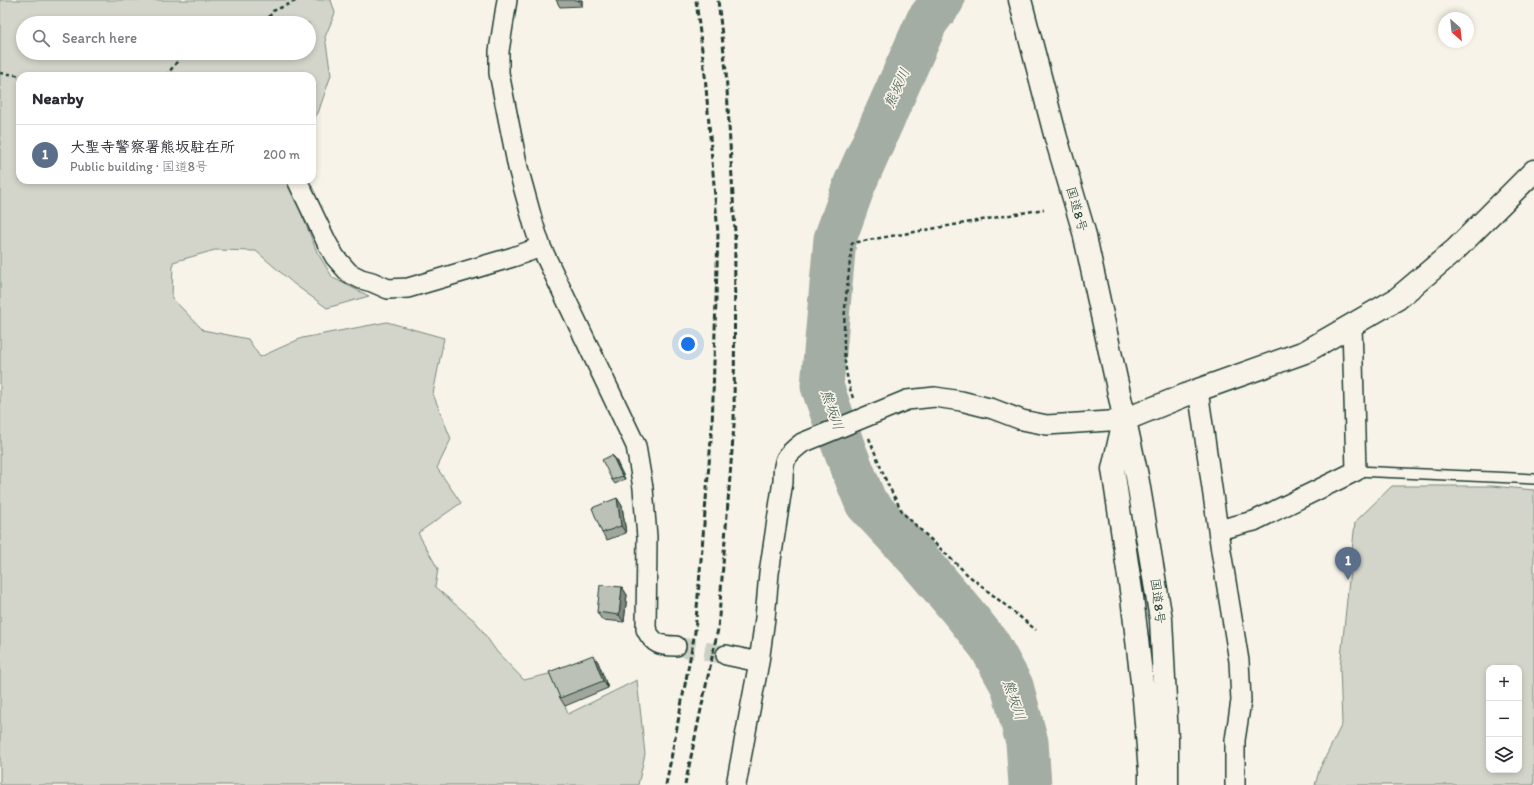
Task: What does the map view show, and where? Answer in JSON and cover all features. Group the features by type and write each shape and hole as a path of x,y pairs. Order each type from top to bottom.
{"main road":[{"name":"国道8号","path":"1020,0 1056,138 1084,232 1124,420 1138,476 1161,620 1167,740 1167,785"},
{"path":"1124,420 1198,390 1305,352 1397,299 1455,250 1534,171"},
{"name":"国道8号","path":"1124,420 1113,469 1132,597 1144,699 1150,785"}],"street":[{"path":"507,0 499,52 499,73 518,168 541,246 636,446 643,488 647,537 646,629 649,636 662,646 676,646"},
{"path":"299,184 335,257 349,273 388,289 408,288 513,257 541,246"},
{"path":"1218,530 1254,521 1356,471 1352,325"},
{"path":"1198,390 1218,530 1239,660 1241,701 1235,740 1235,785"},
{"path":"736,785 759,662 769,573 783,481 783,466 787,454 802,442 907,400 935,397 961,401 993,409 1022,420 1047,425 1124,420"},
{"path":"726,655 759,662"}],"lane":[{"path":"1356,471 1534,479"}],"path":[{"path":"270,16 273,11 298,0"},
{"path":"169,72 178,60"},
{"path":"0,73 16,75"}],"shaded area":[{"path":"0,0 331,0 335,13 325,37 331,75 316,116 316,72 16,72 16,184 300,184 297,202 317,252 333,278 369,296 327,308 294,284 256,251 215,250 173,262 172,298 203,330 248,339 260,357 302,338 387,322 444,338 433,394 451,439 437,468 461,503 418,533 438,569 435,587 476,622 497,652 524,680 553,673 568,714 637,680 645,754 638,785 0,785"},
{"path":"1392,486 1492,486 1534,490 1534,785 1315,785 1320,768 1342,724 1340,667 1355,522"}],"building":[{"path":"612,455 622,476 612,480 602,460"},
{"path":"617,498 621,526 602,533 592,508"},
{"path":"600,585 622,587 619,615 597,612"},
{"path":"593,655 603,681 560,698 549,672"}],"waterway":[{"name":"熊坂川","path":"943,0 927,21 855,183 835,239 822,386 845,451 866,503 920,561 964,613 990,646 1012,686 1027,742 1030,785"}],"tunnel":[{"path":"676,646 726,655"}],"railway":[{"path":"666,785 695,632 712,428 718,234 705,75 696,0"},
{"path":"685,785 718,629 734,425 735,233 726,71 718,0"}],"place":[{"name":"大聖寺警察署熊坂駐在所","path":"1348,580"}]}
